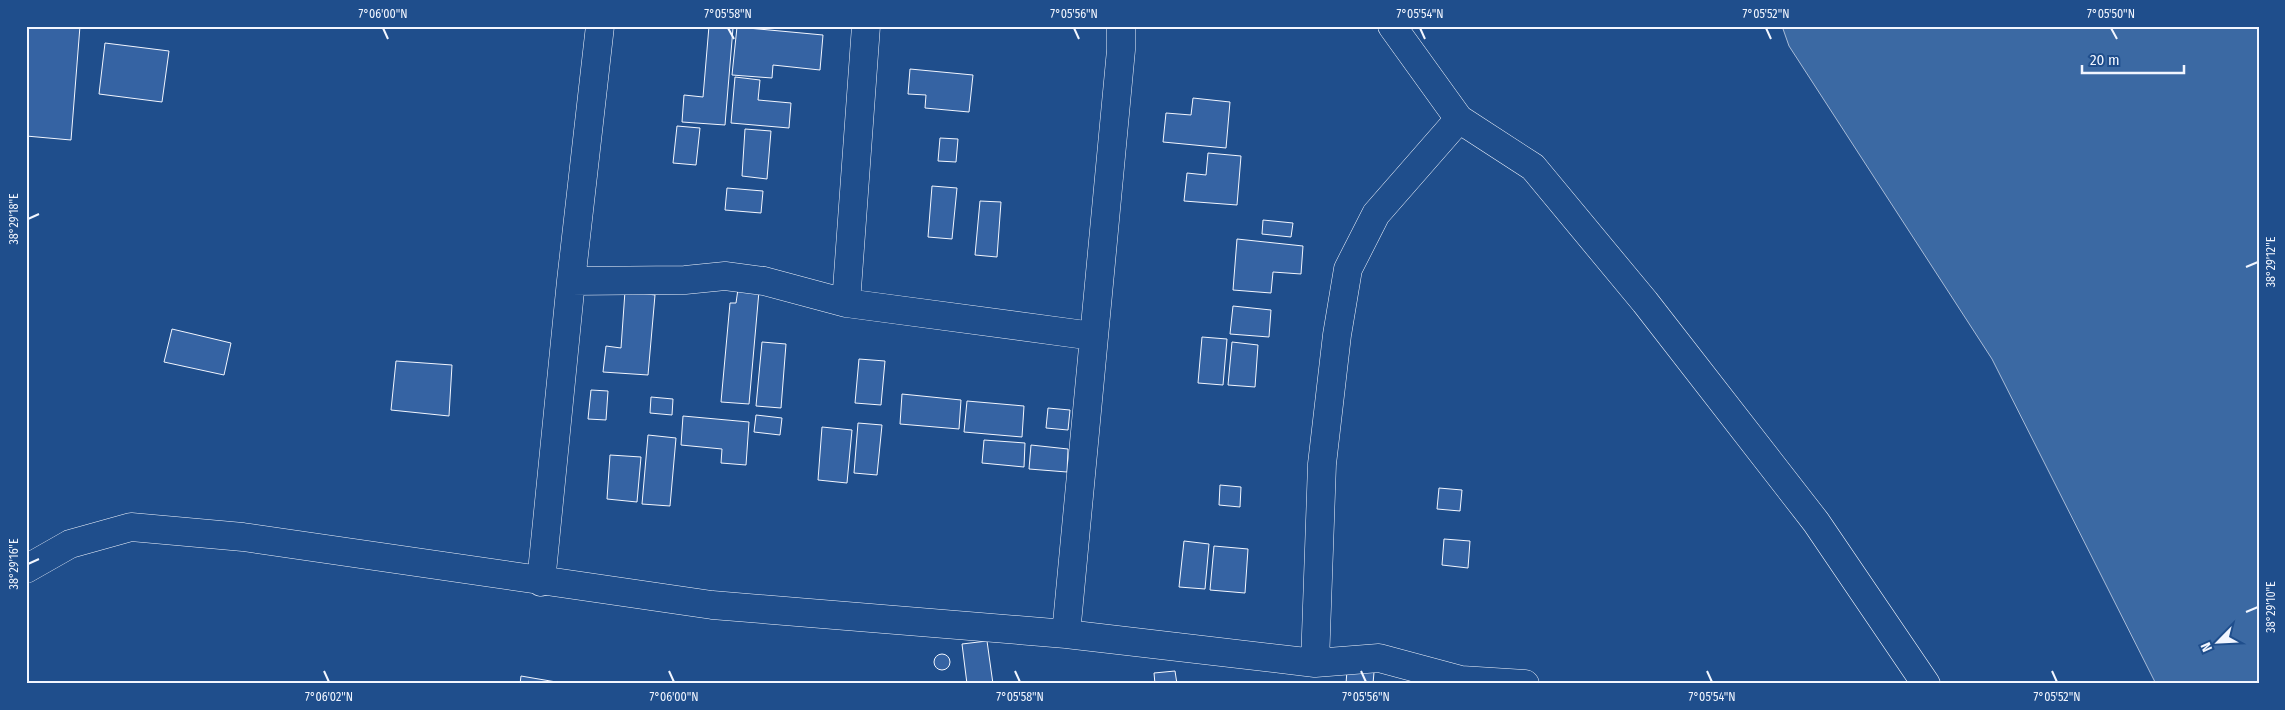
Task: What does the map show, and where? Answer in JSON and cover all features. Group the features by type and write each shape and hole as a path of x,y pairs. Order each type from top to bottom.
{"street":[{"path":"541,582 571,281 600,26"},
{"path":"846,303 866,26"},
{"path":"1066,634 1122,26"},
{"path":"1392,26 1459,119 1533,167 1645,302 1816,522 1926,684"},
{"path":"1315,662 1322,464 1337,335 1348,269 1376,214 1459,119"},
{"path":"571,281 685,280 725,276 764,281 846,303 1093,336"},
{"path":"26,569 70,544 131,527 243,537 712,606 1066,634 1315,662 1379,658 1461,682 1525,684"}],"water":[{"path":"1782,26 2259,26 2259,684 2156,684 1992,359 1789,46"}],"building":[{"path":"26,26 80,26 71,140 26,136"},
{"path":"709,26 733,28 725,125 682,122 684,95 703,97"},
{"path":"737,27 823,35 820,70 773,65 772,78 732,75"},
{"path":"105,43 169,51 162,102 99,94"},
{"path":"910,69 973,75 969,112 925,108 926,95 908,94"},
{"path":"735,77 760,80 758,100 791,103 789,128 731,123"},
{"path":"1193,98 1230,102 1226,148 1163,142 1166,113 1191,115"},
{"path":"677,126 700,128 696,165 673,163"},
{"path":"745,129 771,131 767,179 742,176"},
{"path":"940,138 958,139 956,162 938,161"},
{"path":"1208,153 1241,156 1237,205 1184,201 1187,173 1206,175"},
{"path":"932,186 957,188 952,239 928,237"},
{"path":"727,188 763,191 761,213 725,210"},
{"path":"980,201 1001,202 997,257 975,255"},
{"path":"1263,220 1293,223 1291,237 1262,234"},
{"path":"1237,239 1303,246 1301,274 1273,272 1271,293 1233,290"},
{"path":"738,289 759,291 749,404 721,402 730,303 736,303"},
{"path":"625,291 655,295 648,375 603,372 606,346 621,348"},
{"path":"1233,306 1271,310 1269,337 1230,334"},
{"path":"172,329 231,343 224,375 164,362"},
{"path":"1202,337 1227,339 1223,385 1198,383"},
{"path":"762,342 786,344 781,408 756,406"},
{"path":"1232,342 1258,345 1255,387 1228,385"},
{"path":"859,359 885,361 881,405 855,403"},
{"path":"396,361 452,365 449,416 391,410"},
{"path":"591,390 608,391 606,420 588,419"},
{"path":"902,394 961,400 959,429 900,424"},
{"path":"651,397 673,399 672,415 650,413"},
{"path":"967,401 1024,406 1022,437 964,432"},
{"path":"1048,408 1070,410 1068,430 1046,428"},
{"path":"756,415 782,418 780,435 754,432"},
{"path":"683,416 749,422 746,465 721,463 722,449 681,445"},
{"path":"858,423 882,425 877,475 854,473"},
{"path":"822,427 852,430 847,483 818,480"},
{"path":"648,435 676,438 670,506 642,504"},
{"path":"984,440 1025,443 1024,467 982,463"},
{"path":"1031,445 1068,449 1067,472 1029,469"},
{"path":"610,455 641,457 637,502 607,499"},
{"path":"1220,485 1241,487 1240,507 1219,505"},
{"path":"1439,488 1462,490 1460,511 1437,509"},
{"path":"1444,539 1470,541 1468,568 1442,565"},
{"path":"1184,541 1209,544 1205,589 1179,587"},
{"path":"1214,546 1248,549 1245,593 1210,590"},
{"path":"987,641 993,684 967,684 962,644"},
{"path":"939,654 945,654 950,659 948,668 939,670 934,665 934,659"},
{"path":"1347,670 1374,672 1373,684 1346,684"},
{"path":"1175,671 1177,684 1155,684 1154,673"},
{"path":"521,676 568,684 520,684"}]}
